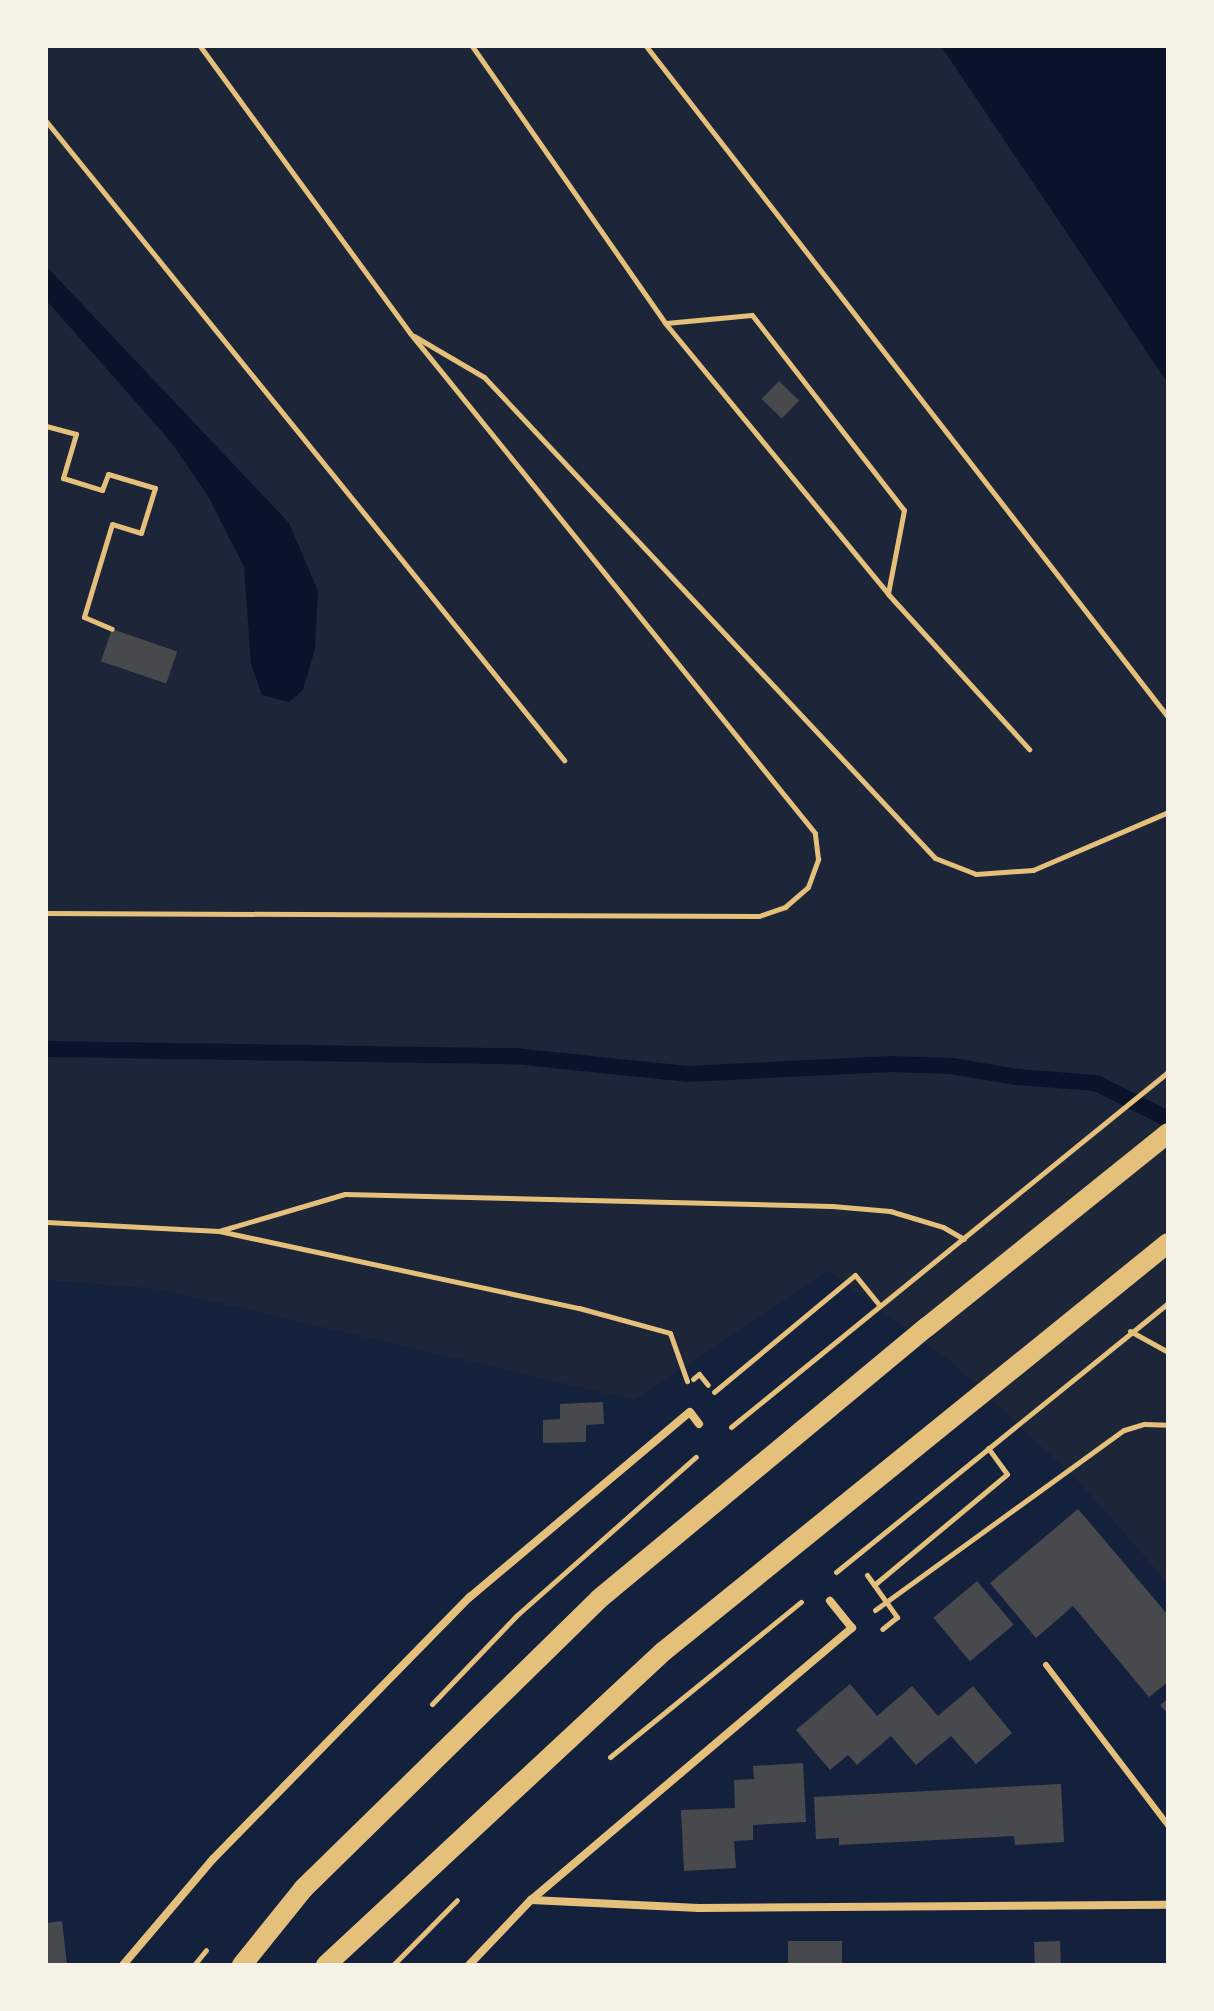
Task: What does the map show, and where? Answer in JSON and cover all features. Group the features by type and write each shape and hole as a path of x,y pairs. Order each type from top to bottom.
{"main road":[{"path":"242,1965 303,1889 599,1599 927,1327 1168,1133"},
{"path":"326,1965 664,1651 1168,1243"}],"street":[{"path":"123,1965 213,1859 470,1597 690,1412 699,1424"},
{"path":"469,1965 531,1900 852,1628 830,1601"},
{"path":"531,1900 699,1908 1168,1905"}],"lane":[{"path":"1046,1665 1168,1825"}],"path":[{"path":"46,913 759,916 785,907 808,887 818,859 815,833 410,333 200,46"},
{"path":"472,46 665,323 888,594 1029,749"},
{"path":"646,46 1168,717"},
{"path":"46,121 564,760"},
{"path":"665,323 752,315 904,510 888,594"},
{"path":"410,333 484,377 935,858 976,874 1033,870 1168,812"},
{"path":"46,426 76,434 63,478 102,490 108,474 155,488 141,533 112,524 84,617 112,629"},
{"path":"895,1292 1168,1072"},
{"path":"219,1231 345,1194 832,1206 890,1211 943,1227 970,1242"},
{"path":"46,1222 219,1231 579,1308 670,1333 687,1382 690,1412"},
{"path":"714,1392 855,1275 879,1305"},
{"path":"829,1578 1168,1303"},
{"path":"1128,1330 1168,1352"},
{"path":"852,1628 1124,1430 1144,1424 1168,1425"},
{"path":"874,1585 1007,1474 988,1448"},
{"path":"608,1759 804,1599"},
{"path":"393,1965 459,1898"}],"shaded area":[{"path":"46,46 941,46 1168,382 1168,1583 1081,1484 953,1363 828,1271 635,1400 159,1289 46,1280"},
{"path":"941,46 1168,46 1168,384 1134,333"},
{"path":"46,266 289,523 318,591 315,649 303,690 289,702 262,695 251,664 244,567 209,498 171,442 46,300"}],"building":[{"path":"779,381 799,400 782,418 762,399"},
{"path":"112,629 177,651 166,684 101,661"},
{"path":"603,1402 604,1424 586,1425 586,1442 543,1443 543,1420 560,1419 560,1404"},
{"path":"1078,1509 1168,1615 1168,1682 1149,1697 1073,1606 1036,1638 990,1583"},
{"path":"977,1581 1014,1625 970,1661 933,1618"},
{"path":"850,1684 877,1716 912,1686 938,1716 973,1686 1012,1733 976,1764 951,1736 916,1765 891,1736 857,1765 848,1755 830,1770 796,1730"},
{"path":"1168,1699 1168,1714 1160,1705"},
{"path":"803,1763 806,1822 753,1825 753,1840 734,1841 736,1868 684,1871 681,1810 735,1808 734,1780 754,1779 753,1766"},
{"path":"1061,1784 1064,1842 1015,1845 1014,1836 839,1845 839,1838 816,1839 814,1797"},
{"path":"62,1921 67,1965 46,1965 46,1923"},
{"path":"788,1941 842,1941 842,1965 788,1965"},
{"path":"1060,1941 1061,1965 1035,1965 1034,1942"}],"waterway":[{"path":"46,1049 514,1056 687,1074 891,1064 952,1066 1017,1077 1096,1083 1168,1119"}]}
